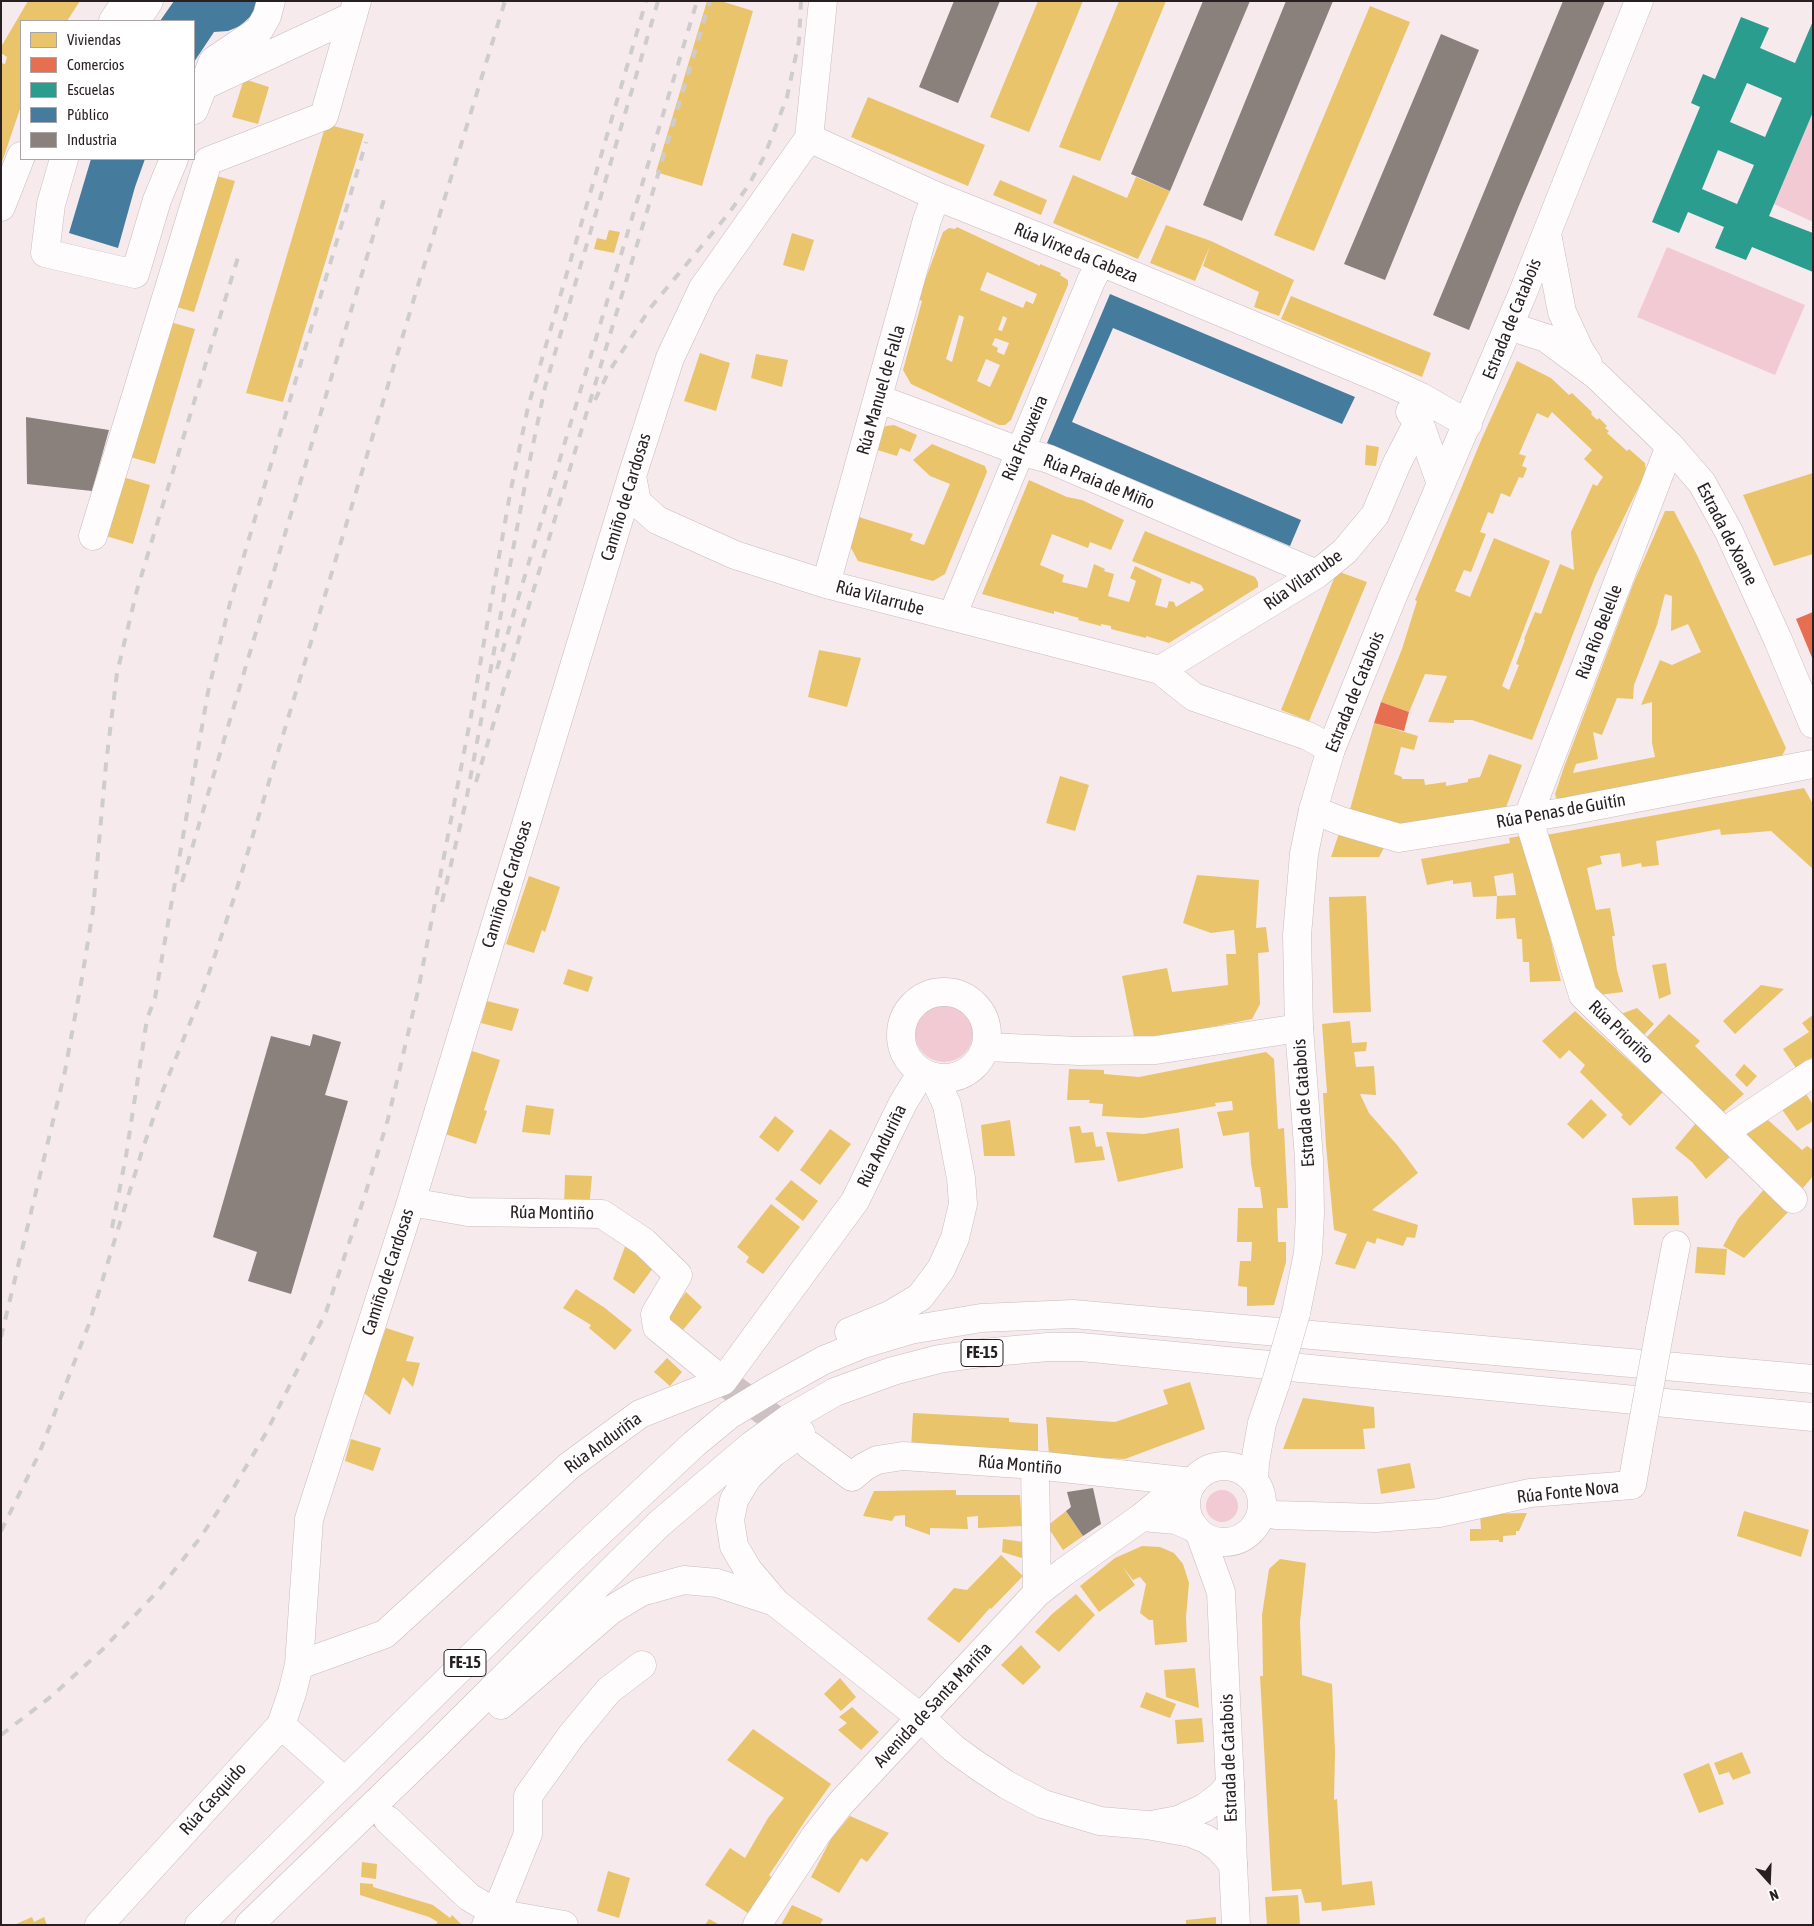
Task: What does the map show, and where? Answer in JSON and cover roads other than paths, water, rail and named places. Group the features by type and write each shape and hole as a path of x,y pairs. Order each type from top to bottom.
{"main road":[{"path":"95,20 108,1"},
{"path":"114,20 126,1"},
{"path":"137,20 149,1"},
{"path":"198,98 213,61 259,30 267,16 272,1"},
{"path":"809,138 823,1"},
{"name":"Estrada de Catabois","path":"1254,1481 1255,1462 1262,1423 1296,1313 1308,1253 1310,1213 1309,1159 1299,1028 1297,936 1304,854 1313,810 1331,749 1392,598 1522,295 1639,1"},
{"path":"198,98 355,9"},
{"path":"94,536 208,161 324,116 355,9"},
{"name":"Rúa Virxe da Cabeza","path":"809,138 936,196 1101,262 1421,396 1468,424"},
{"name":"Camiño de Cardosas","path":"299,1665 309,1519 411,1202 632,476 670,358 703,288 809,138"},
{"path":"1,207 20,159"},
{"path":"64,160 51,204 44,253 135,274 158,200 174,160"},
{"name":"Rúa Manuel de Falla","path":"826,584 936,196"},
{"path":"1547,233 1562,312 1580,351 1596,375"},
{"name":"Rúa Frouxeira","path":"952,616 1019,451 1091,281 1101,262"},
{"path":"1522,295 1538,297 1550,302 1562,312"},
{"path":"1509,326 1546,338 1596,375"},
{"name":"Estrada de Xoane","path":"1596,375 1670,446 1702,483 1716,505 1778,640 1813,724"},
{"path":"1384,380 1421,427 1442,484"},
{"name":"Rúa Praia de Miño","path":"878,399 1019,451 1049,459 1317,574"},
{"name":"Rúa Vilarrube","path":"1160,670 1317,574 1345,551 1375,515 1396,463 1413,432 1421,427"},
{"name":"Rúa Río Belelle","path":"1528,817 1670,446"},
{"name":"Rúa Vilarrube","path":"632,476 638,502 657,520 735,555 826,584 1160,670 1194,697 1308,736 1331,749"},
{"name":"Rúa Penas de Guitín","path":"1313,810 1341,821 1399,838 1569,811 1813,764"},
{"name":"Rúa Prioriño","path":"1528,817 1583,995 1793,1199"},
{"path":"949,992 963,996 975,1005 984,1017 987,1032 986,1046 976,1063 960,1075 947,1078 928,1074 912,1064 904,1052 901,1037 903,1022 910,1009 920,999 934,993 949,992"},
{"path":"986,1046 1079,1051 1156,1050 1299,1028"},
{"path":"1724,1132 1813,1073"},
{"path":"570,1560 647,1474 680,1442 722,1406 784,1364 825,1341 890,1315 920,1297 942,1268 955,1238 963,1204 958,1157 947,1105 928,1074"},
{"name":"Rúa Anduriña","path":"299,1665 385,1634 569,1466 640,1414 723,1381 855,1201 902,1103 928,1074"},
{"name":"Rúa Montiño","path":"411,1202 468,1212 602,1214 644,1242 678,1275 654,1314 657,1328 723,1381"},
{"name":"Rúa Fonte Nova","path":"1262,1511 1276,1515 1376,1518 1439,1513 1530,1493 1632,1485 1676,1245"},
{"name":"FE-15","path":"199,1925 361,1768 570,1560 694,1444 729,1415 775,1387 824,1360 863,1344 910,1330 980,1318 1073,1314 1813,1379"},
{"path":"1048,1347 1010,1360 953,1370 894,1386 848,1406 810,1426 773,1453 748,1477 734,1500 730,1520 734,1546 748,1570 776,1603 921,1718 953,1748 1006,1785 1043,1804 1100,1821 1147,1825 1191,1833 1206,1839 1219,1848 1233,1864"},
{"name":"FE-15","path":"249,1925 659,1524 752,1445 788,1420 834,1392 892,1371 939,1358 1048,1347 1090,1348 1813,1417"},
{"name":"Estrada de Catabois","path":"1227,1467 1262,1423"},
{"name":"Rúa Montiño","path":"809,1445 852,1477 864,1467 877,1460 903,1456 1036,1465 1192,1483"},
{"path":"1036,1465 1037,1593"},
{"path":"1142,1517 1176,1520 1214,1542 1231,1542 1245,1536 1256,1525 1262,1511 1261,1496 1254,1481 1243,1471 1227,1467 1210,1468 1204,1472 1192,1483 1185,1506 1190,1522 1197,1531"},
{"name":"Avenida de Santa Mariña","path":"757,1925 816,1835 848,1796 1037,1593 1142,1517 1166,1497 1192,1483"},
{"name":"Estrada de Catabois","path":"1197,1531 1221,1592 1236,1925"},
{"name":"Estrada de Catabois","path":"1221,1592 1245,1536"},
{"path":"330,1847 402,1790 611,1610 641,1592 684,1580 701,1581 717,1583 776,1603"},
{"path":"299,1665 281,1725 333,1771"},
{"path":"491,1919 528,1834 528,1796 570,1736 609,1690 642,1666"},
{"name":"Rúa Casquido","path":"99,1925 281,1725"},
{"path":"1147,1825 1178,1820 1204,1808 1220,1796 1230,1785"},
{"path":"388,1820 491,1919 564,1925"}],"tunnel":[{"path":"723,1381 800,1438"},
{"path":"333,1771 388,1820"}],"railway":[{"path":"1,1531 39,1454 89,1324 142,1151 163,1090 204,988 235,895 505,1"},
{"path":"1,1735 53,1695 102,1650 157,1592 200,1538 234,1487 266,1433 326,1312 388,1119 418,991 471,716 510,494 528,407 646,1"},
{"path":"442,902 466,801 545,387 658,1"},
{"path":"497,669 697,1"},
{"path":"476,782 710,1"},
{"path":"595,400 608,373 651,307 729,213 748,186 764,157 787,97 799,41 801,1"},
{"path":"112,1228 126,1156 147,1019 155,998 208,692 230,603 366,142"},
{"path":"182,882 385,196"},
{"path":"1,1337 65,1071 82,978 93,910 106,764 117,673 137,590 239,254"}]}
